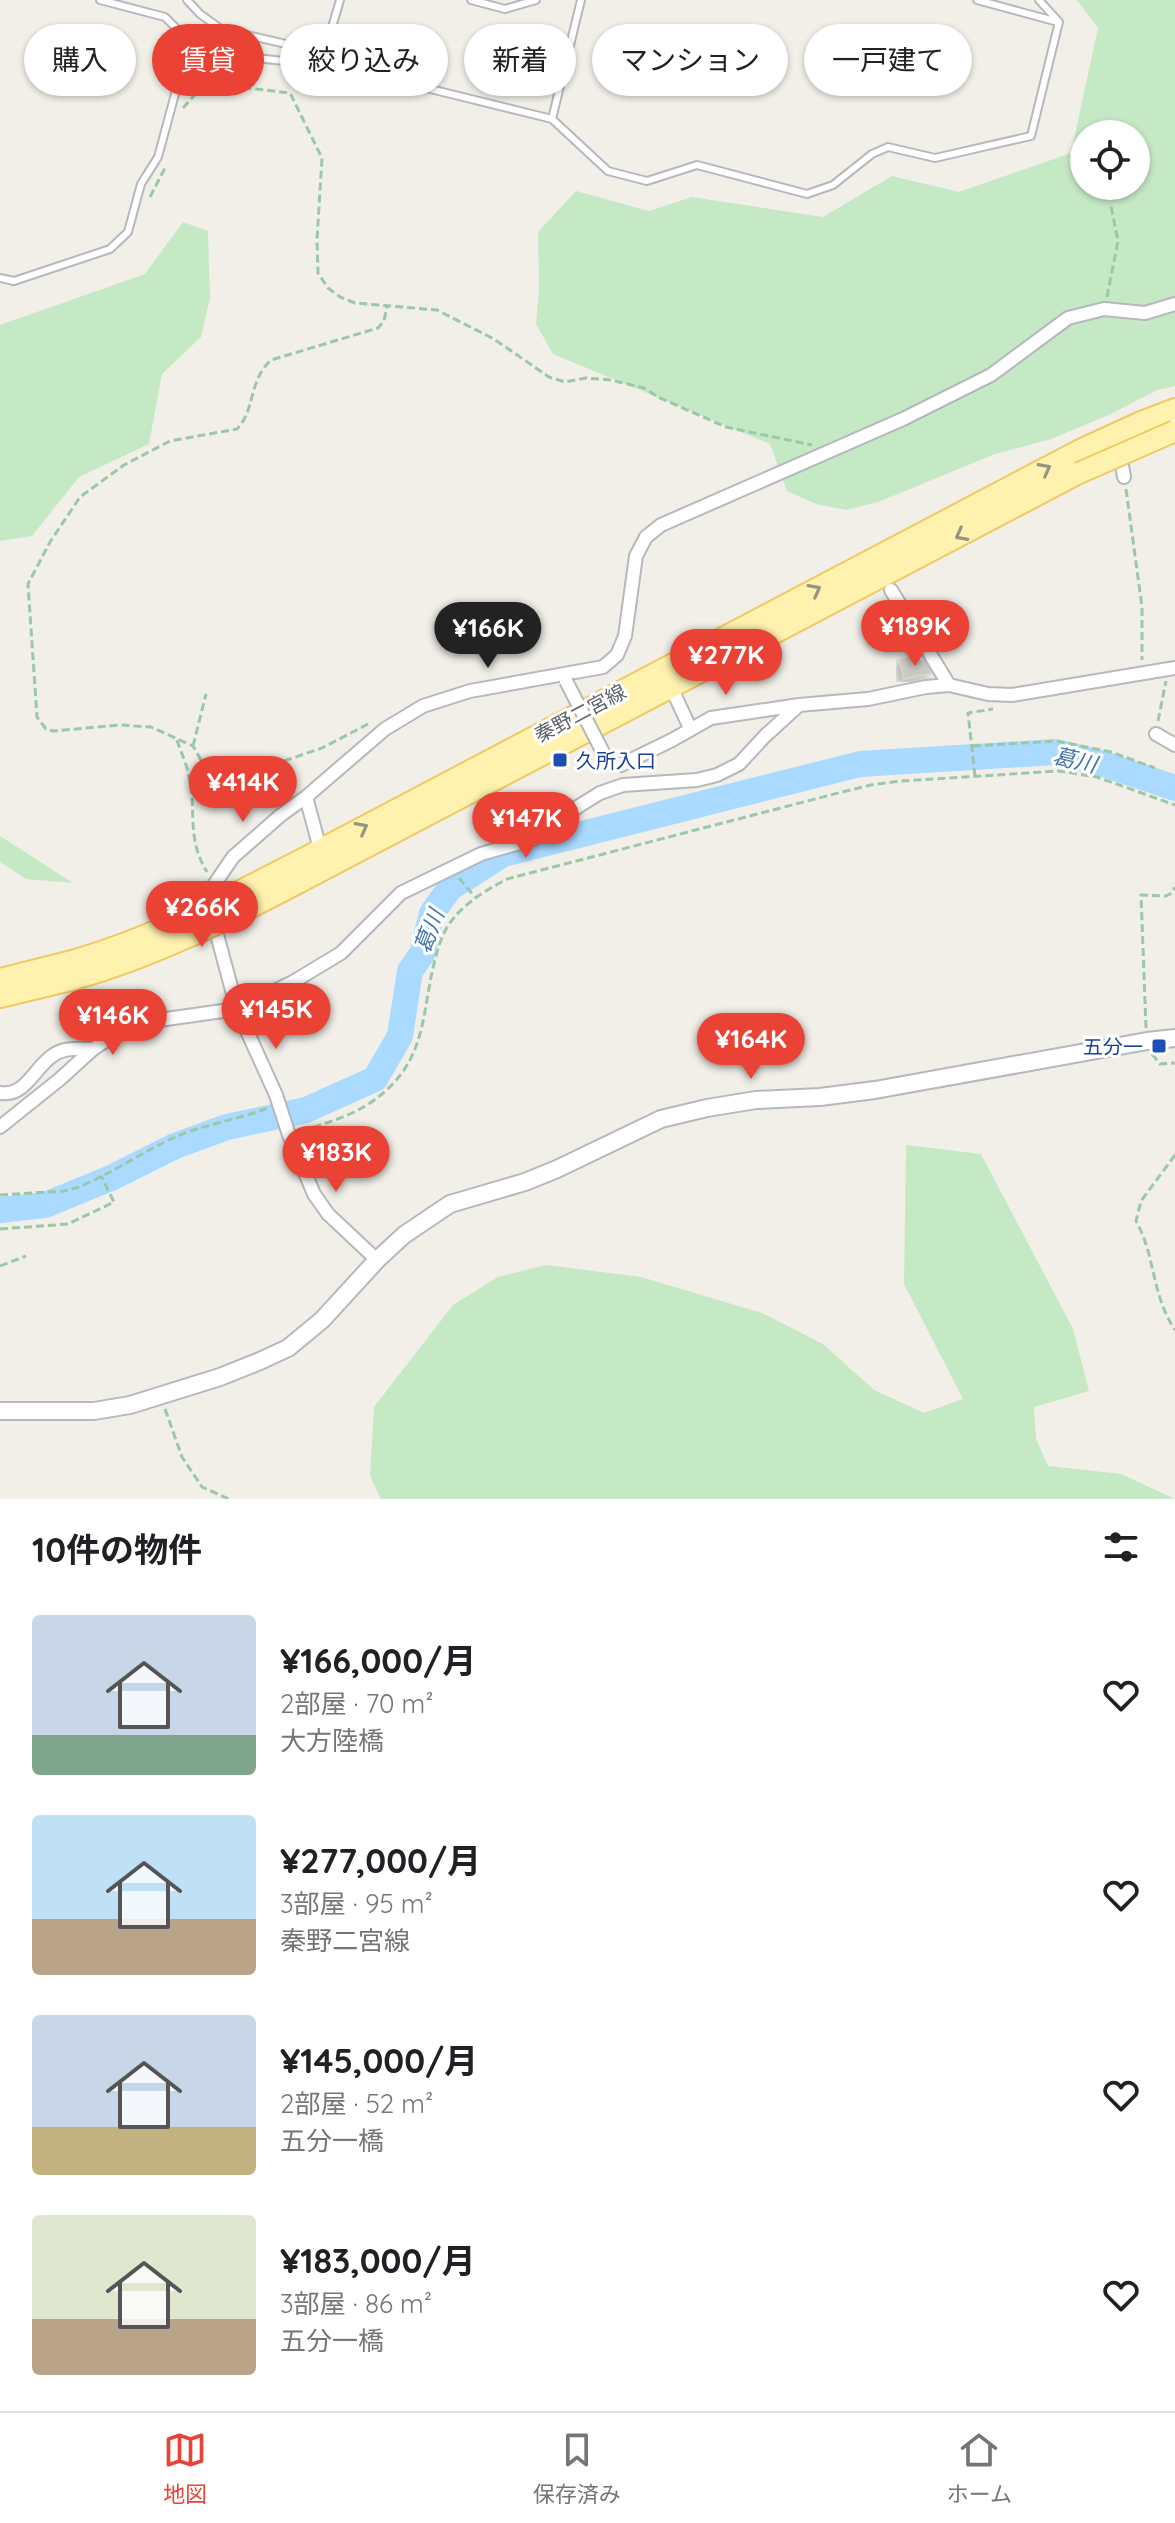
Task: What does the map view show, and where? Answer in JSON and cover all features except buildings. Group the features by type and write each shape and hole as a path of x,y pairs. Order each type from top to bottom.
{"main road":[{"name":"秦野二宮線","path":"323,860 1080,450 1175,409"},
{"name":"秦野二宮線","path":"73,970 119,946 297,873 671,687 1079,473 1175,431"},
{"path":"0,979 73,970"},
{"path":"0,997 73,970"}],"street":[{"path":"377,1260 328,1214 314,1194 280,1106 237,1009 212,916 214,885 233,857 385,729 423,706 470,691 565,678 603,667 617,655 625,636 636,556 646,537 661,525 903,419 991,375 1068,318 1104,309 1145,313 1175,304"},
{"path":"1124,477 1118,443 1175,421"},
{"path":"891,590 949,685"},
{"path":"565,678 607,760 621,765 711,718 868,699 949,685 988,694 1012,695 1172,669"},
{"path":"671,687 690,728"},
{"path":"0,1127 93,1049 120,1031 145,1022 237,1009 293,982 341,953 401,893 481,854 534,839 600,793 623,785 697,780 717,775 739,764 799,705"},
{"path":"1156,734 1175,745"},
{"path":"306,797 323,860"},
{"path":"0,1411 94,1411 130,1405 220,1377 288,1348 322,1320 377,1260 415,1226 450,1204 525,1182 661,1119 756,1100 875,1090 1175,1038"},
{"path":"0,1093 19,1090 54,1054 69,1049 93,1049"}],"lane":[{"path":"100,0 165,17 172,24"},
{"path":"187,0 221,29 280,43"},
{"path":"333,24 340,0"},
{"path":"471,0 505,9 536,0"},
{"path":"552,119 581,0"},
{"path":"977,0 1059,22"},
{"path":"1039,0 1059,22"},
{"path":"448,93 552,119 608,171 647,181 697,165 807,194 833,185 872,154 888,147 935,158 1031,136 1059,22"},
{"path":"0,278 14,281 110,249 128,232 141,184 158,157 174,96"}],"path":[{"path":"181,111 205,83 290,93 322,158 318,273 328,288 340,297 355,303 437,310 494,339 549,377 565,382 586,378 611,380 644,388 726,427 832,449"},
{"path":"145,205 167,163"},
{"path":"1107,296 1118,241 1111,206"},
{"path":"378,719 322,748 272,765 241,782 213,781 193,746 151,727 120,725 53,731 40,724 37,717 28,584 50,542 80,497 101,481 170,441 237,429 244,421 261,369 271,360 378,328 384,321 387,306"},
{"path":"1127,493 1142,607 1143,673"},
{"path":"1156,734 1172,669"},
{"path":"193,746 206,694"},
{"path":"177,740 190,778 195,845 214,885"},
{"path":"975,775 973,746 1056,741 1111,752 1155,768"},
{"path":"289,1134 351,1114 399,1078 411,1060 422,1032 441,938 475,896 507,879 856,788 900,781 1039,771 1078,774 1097,777 1175,805"},
{"path":"452,870 475,896"},
{"path":"1147,1041 1141,895 1166,896 1175,887"},
{"path":"0,1195 64,1191 79,1187 177,1136 230,1117 246,1116 280,1106"},
{"path":"1175,1155 1141,1201 1136,1221 1144,1235 1156,1293 1175,1330"},
{"path":"0,1229 68,1224 114,1202 102,1177"},
{"path":"0,1266 26,1256"},
{"path":"160,1396 182,1457 202,1487 229,1499"}],"green space":[{"path":"1077,0 1175,0 1175,386 1157,390 1111,414 1051,439 995,454 878,502 846,510 816,504 787,491 770,444 553,354 536,324 538,232 576,191 649,211 692,197 823,217 892,176 959,192 1070,153 1070,200 1150,200 1150,120 1078,120 1098,28"},
{"path":"183,222 208,231 210,298 201,337 162,374 149,444 79,477 32,536 0,541 0,325 145,274"},
{"path":"0,836 73,883 26,879 0,862"},
{"path":"906,1145 981,1154 1073,1329 1089,1391 1034,1407 1036,1439 1048,1466 1121,1474 1175,1499 381,1499 370,1476 374,1407 453,1305 498,1277 546,1265 641,1277 762,1313 823,1344 874,1390 924,1413 963,1399 904,1284"}],"waterway":[{"name":"葛川","path":"0,1210 45,1205 111,1178 175,1146 227,1127 306,1110 375,1079 400,1036 410,971 422,954 432,913 450,888 503,854 860,764 1055,752 1104,764 1175,788"}],"place":[{"name":"久所入口","path":"560,760"},
{"name":"五分一","path":"1159,1046"}]}
